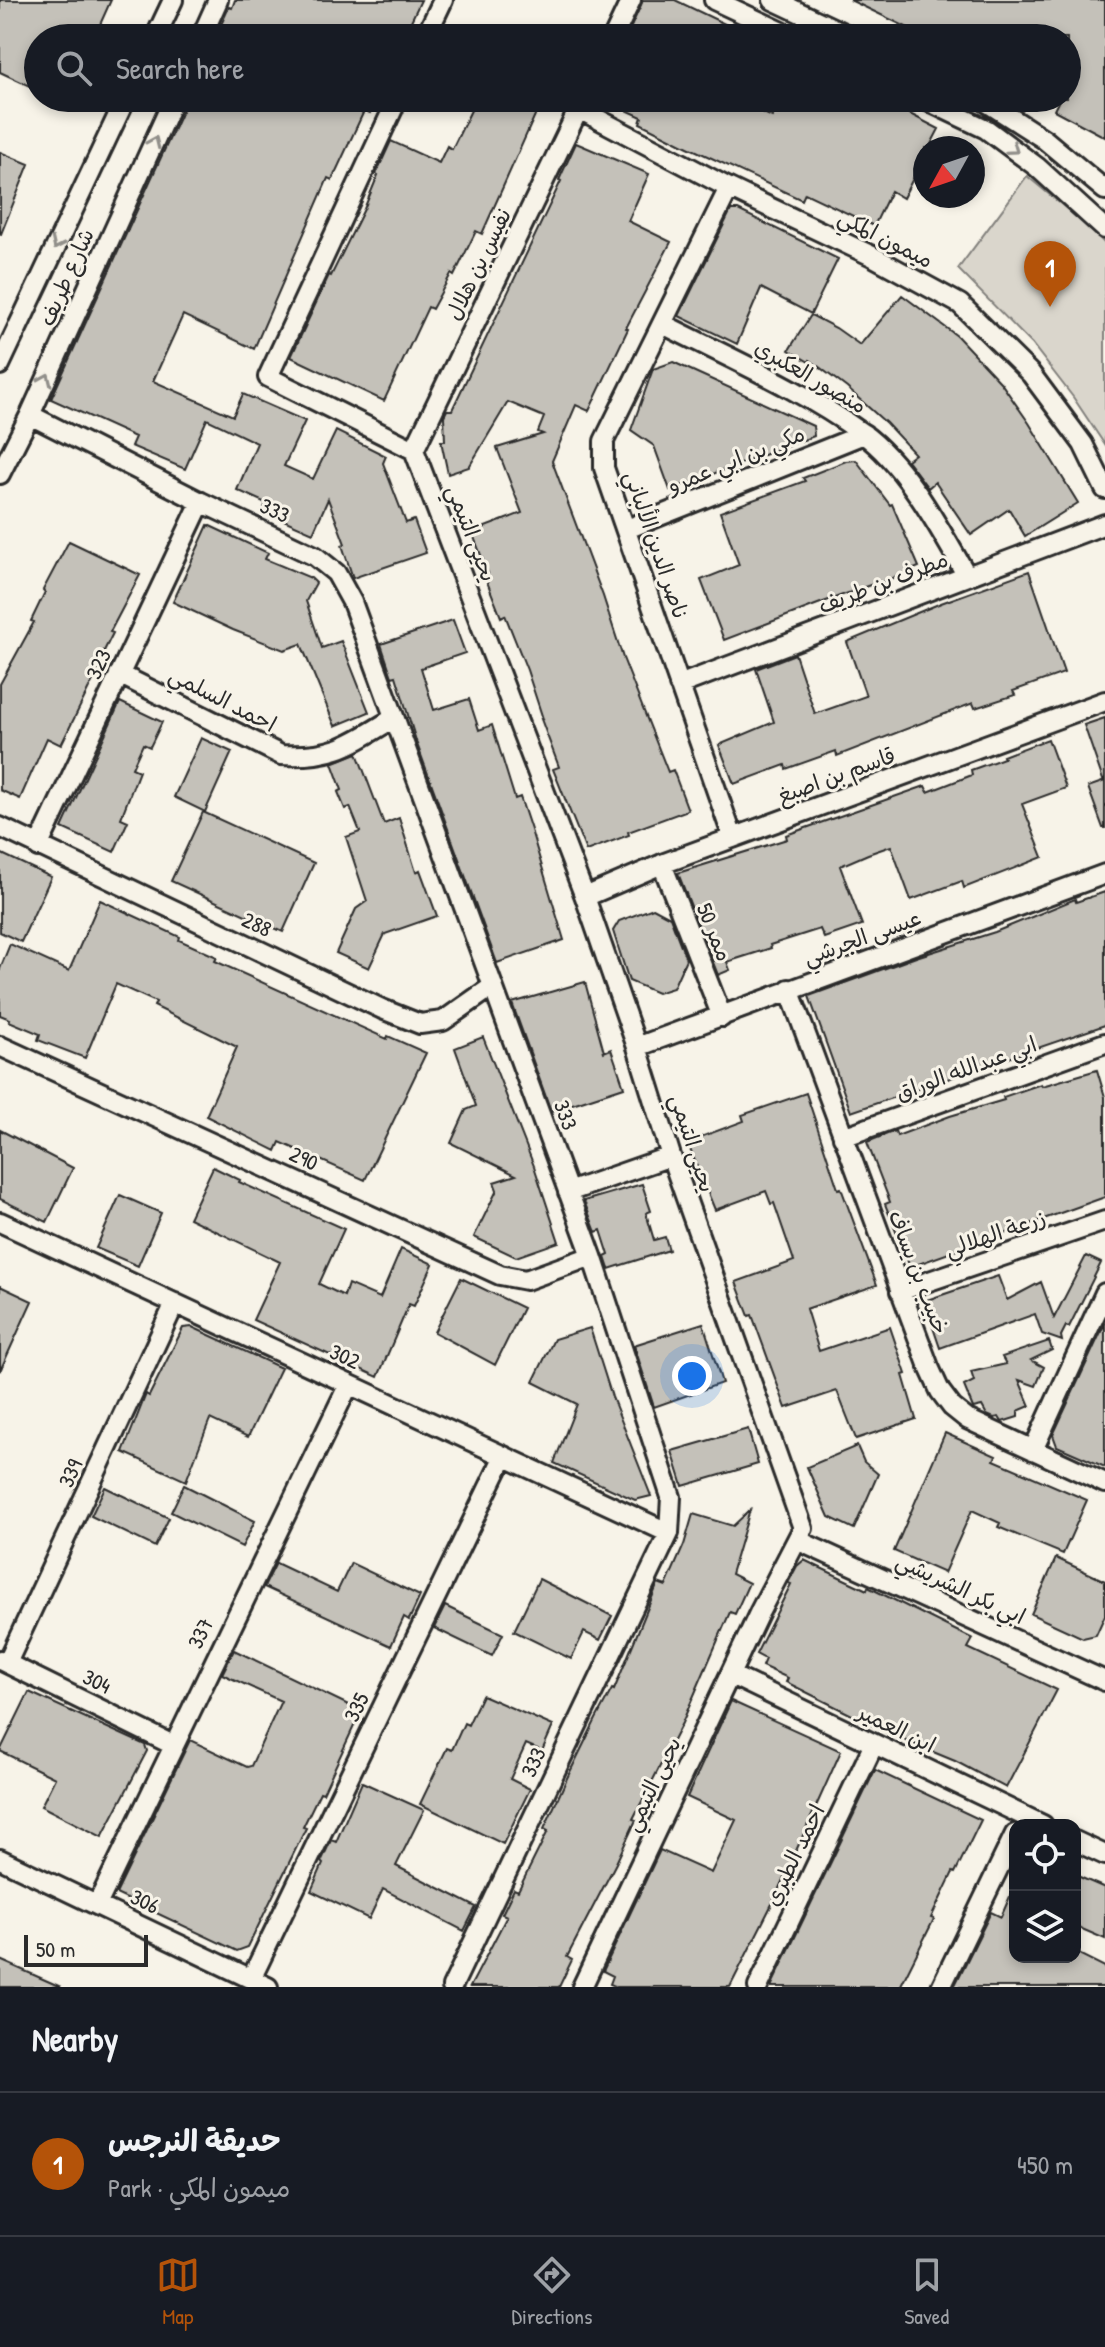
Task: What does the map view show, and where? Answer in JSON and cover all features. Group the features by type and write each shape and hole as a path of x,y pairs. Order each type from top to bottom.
{"street":[{"path":"162,24 173,0"},
{"path":"207,24 218,0"},
{"path":"432,24 443,0"},
{"path":"620,24 631,0"},
{"path":"714,0 765,24"},
{"path":"773,0 821,24"},
{"name":"شارع طريف","path":"0,365 119,112"},
{"name":"شارع طريف","path":"0,474 30,415 168,112"},
{"path":"391,112 268,377 414,450"},
{"name":"نفيس بن هلال","path":"414,450 578,112"},
{"name":"ميمون المكي","path":"596,112 729,188 872,256 960,304 1031,374 1083,444 1105,489"},
{"path":"950,112 986,129 1037,167 1105,229"},
{"path":"1005,112 1044,139 1105,190"},
{"name":"ناصر الدين الألباني","path":"729,188 604,441 604,468 733,838"},
{"name":"منصور العكبري","path":"663,324 788,388 864,434 924,502 967,576"},
{"name":"333","path":"30,415 315,556 336,573 352,602 592,1256 671,1497 669,1533 452,1987"},
{"name":"مكي بن ابي عمرو","path":"627,529 864,434"},
{"name":"يحيى التيمي","path":"414,450 585,897 671,1156 803,1528 582,1987"},
{"name":"323","path":"38,847 201,502"},
{"name":"مطرف بن طريف","path":"679,685 1105,524"},
{"name":"احمد السلمي","path":"119,674 281,755 311,757 344,749 394,718"},
{"name":"قاسم بن اصبغ","path":"585,897 662,864 1105,701"},
{"name":"288","path":"0,827 382,1009 420,1024 443,1021 493,986"},
{"name":"ممر 50","path":"662,864 722,1017"},
{"name":"عيسى الجرشي","path":"637,1047 1105,874"},
{"name":"خبيب بن يساف","path":"789,989 940,1391 952,1407 967,1419 1105,1483"},
{"name":"ابي عبدالله الوراق","path":"843,1137 1105,1043"},
{"name":"290","path":"0,1046 500,1275 526,1280 592,1256"},
{"path":"568,1192 671,1156"},
{"name":"زرعة الهلالي","path":"900,1291 1105,1221"},
{"name":"302","path":"0,1222 669,1533"},
{"path":"1033,1450 1105,1293"},
{"name":"339","path":"4,1661 175,1303"},
{"name":"337","path":"97,1905 349,1384"},
{"name":"335","path":"260,1983 504,1456"},
{"name":"ابي بكر الشريشي","path":"797,1540 1104,1677"},
{"name":"304","path":"4,1661 173,1745"},
{"name":"ابن العمير","path":"731,1675 1020,1819"},
{"name":"احمد الطبري","path":"758,1987 874,1744"},
{"path":"1081,1844 1105,1855"},
{"path":"941,1987 1009,1846"},
{"name":"306","path":"0,1859 260,1983"}],"shaded area":[{"path":"1027,176 1105,244 1105,445 1032,344 958,269"}],"building":[{"path":"0,0 111,0 100,24 24,24 24,83 0,72"},
{"path":"235,0 421,0 410,24 221,24 229,7 232,8"},
{"path":"643,0 675,0 725,24 632,24"},
{"path":"850,0 1105,0 1105,137 1058,112 1081,112 1081,24 900,24"},
{"path":"182,112 364,112 332,180 328,178 254,349 183,315 153,381 233,416 243,394 305,421 284,466 313,479 336,431 386,456 383,463 406,523 414,520 426,553 353,578 342,545 345,544 328,499 313,533 263,511 266,503 237,490 257,443 207,419 185,469 131,446 135,437 51,399"},
{"path":"470,112 536,112 482,234 476,231 454,276 451,274 432,309 428,307 384,401 291,357 364,209 391,141 439,163 447,146 452,149"},
{"path":"631,112 761,112 772,117 774,112 906,112 939,129 935,136 913,136 913,178 903,198 891,191 874,226 805,193 802,200 640,123 642,117"},
{"path":"576,143 649,174 628,221 671,242 626,328 589,411 576,405 552,461 623,658 668,772 673,770 688,810 586,851 553,769 559,767 527,670 505,615 501,617 472,532 522,513 497,448 543,434 538,432 544,417 508,402 469,467 448,474 441,441 445,441 444,416 447,410 452,410 561,181"},
{"path":"0,152 29,164 1,234 0,233"},
{"path":"731,210 738,210 838,259 811,314 761,288 737,344 679,316"},
{"path":"902,295 957,336 1001,383 1078,503 1025,536 1009,509 971,535 935,482 928,488 907,460 915,454 886,423 810,360 789,350 811,315 860,345"},
{"path":"673,362 813,426 814,436 670,490 654,446 631,430 653,369"},
{"path":"856,460 892,504 919,567 724,640 701,580 739,565 720,512 805,481 803,478 846,461"},
{"path":"208,525 268,553 265,559 316,583 306,601 322,648 341,641 369,712 335,726 301,644 284,650 173,602"},
{"path":"69,541 140,575 110,632 113,633 100,659 103,660 61,745 47,738 20,799 0,790 0,684 34,622 31,621 45,592 43,590"},
{"path":"1029,571 1064,673 1013,691 1015,695 975,708 973,703 837,756 836,751 734,784 719,745 774,722 756,669 795,654 815,714 866,696 847,642"},
{"path":"453,620 465,653 421,668 434,710 469,699 479,730 492,725 515,799 520,797 564,940 497,963 417,744 396,676 392,677 381,644"},
{"path":"120,702 162,722 150,747 143,744 132,768 139,771 121,818 128,821 114,852 62,828"},
{"path":"1105,718 1105,780 1103,780 1084,725"},
{"path":"201,738 232,752 205,812 174,797"},
{"path":"1048,739 1066,788 1022,804 1043,857 964,888 962,881 911,900 891,846 868,854 840,866 862,925 824,938 820,929 770,945 771,948 727,962 730,970 718,975 678,873 787,839 786,835 925,786 928,792 972,775 971,770"},
{"path":"357,753 384,824 399,818 416,872 420,870 437,916 385,934 369,968 336,953 356,909 367,901 346,837 360,832 350,807 345,809 338,792 342,790 332,763"},
{"path":"1105,781 1105,828 1103,828 1088,787"},
{"path":"203,812 314,863 283,932 171,881"},
{"path":"0,853 51,877 21,942 0,932"},
{"path":"1105,892 1105,1025 851,1112 809,996 995,932 1075,899 1076,902"},
{"path":"100,900 180,937 179,940 217,957 215,961 387,1039 388,1036 426,1053 365,1180 280,1142 276,1151 206,1116 237,1047 154,1006 156,1002 116,984 85,1058 38,1040 40,1034 0,1015 0,969 10,944 69,971"},
{"path":"653,908 670,917 686,959 673,988 657,993 629,981 613,931 619,921"},
{"path":"585,982 604,1052 611,1049 624,1087 551,1111 512,1003"},
{"path":"483,1037 534,1166 559,1242 516,1257 474,1237 497,1190 494,1182 516,1175 451,1143 466,1110 476,1106 455,1048"},
{"path":"1097,1070 1105,1097 1105,1197 910,1267 885,1204 890,1202 867,1142 895,1131 897,1136 1004,1100 1003,1097 1041,1084"},
{"path":"806,1093 838,1189 841,1188 877,1285 806,1309 819,1351 890,1327 906,1374 903,1375 916,1419 856,1439 837,1391 786,1408 752,1315 749,1316 736,1282 794,1261 774,1203 771,1204 766,1191 715,1210 687,1142 744,1121 742,1115"},
{"path":"0,1130 73,1168 47,1222 0,1199"},
{"path":"213,1167 239,1182 344,1229 319,1284 344,1296 348,1284 380,1298 401,1249 433,1264 414,1306 409,1304 378,1377 253,1320 280,1262 189,1218"},
{"path":"642,1184 651,1211 646,1213 654,1240 665,1237 669,1250 609,1269 605,1257 609,1255 601,1230 596,1232 584,1201"},
{"path":"120,1195 161,1213 138,1266 96,1248"},
{"path":"1086,1256 1101,1263 1069,1327 1066,1326 1061,1336 1062,1341 1042,1334 1035,1314 940,1348 924,1301 998,1276 1007,1300 1041,1282 1054,1318"},
{"path":"461,1278 523,1308 495,1365 434,1332"},
{"path":"0,1286 32,1301 0,1371"},
{"path":"703,1323 722,1383 654,1407 634,1345"},
{"path":"1105,1323 1105,1467 1057,1446 1053,1435"},
{"path":"192,1327 281,1368 248,1437 210,1419 186,1481 123,1452 146,1394 149,1396 183,1328"},
{"path":"590,1328 612,1397 651,1496 635,1500 554,1463 577,1404 533,1382 554,1339"},
{"path":"1049,1341 1052,1350 1031,1360 1044,1367 1036,1386 1019,1380 1030,1406 1018,1411 1018,1417 1002,1422 999,1417 987,1415 982,1406 973,1408 964,1386 974,1381 971,1372 1006,1364 1002,1357"},
{"path":"748,1429 758,1464 683,1486 672,1451"},
{"path":"945,1433 996,1456 994,1460 1087,1500 1063,1554 998,1527 1000,1523 972,1510 944,1573 894,1551"},
{"path":"857,1446 864,1462 878,1474 854,1529 829,1517 807,1467"},
{"path":"184,1485 255,1521 242,1547 171,1512"},
{"path":"105,1487 169,1518 155,1547 91,1516"},
{"path":"750,1510 731,1574 749,1583 735,1614 730,1612 682,1723 633,1819 636,1820 616,1863 567,1957 572,1960 559,1987 470,1987 507,1916 502,1914 514,1889 518,1891 548,1831 544,1829 567,1778 614,1690 658,1583 666,1586 684,1545 693,1514 733,1526"},
{"path":"1056,1558 1105,1581 1105,1615 1096,1635 1083,1638 1031,1614"},
{"path":"804,1560 867,1590 868,1587 973,1639 968,1648 1057,1690 1006,1788 786,1682 788,1678 762,1666 765,1659 756,1654 791,1584 788,1583"},
{"path":"276,1563 337,1592 351,1563 420,1596 409,1620 404,1617 391,1646 264,1587"},
{"path":"539,1579 612,1616 600,1640 584,1632 571,1659 514,1631"},
{"path":"445,1606 503,1634 492,1656 434,1628"},
{"path":"234,1650 361,1711 248,1947 237,1951 116,1894 190,1740 247,1767 251,1766 281,1701 222,1674"},
{"path":"29,1692 145,1745 147,1751 102,1837 41,1806 55,1778 0,1751"},
{"path":"482,1695 553,1726 542,1751 526,1744 510,1779 530,1789 503,1844 420,1804 447,1748 452,1750"},
{"path":"731,1701 841,1751 772,1904 730,1987 617,1987 610,1984 613,1976 603,1971 660,1850 711,1873 736,1820 687,1797"},
{"path":"875,1770 981,1820 931,1918 934,1919 900,1987 771,1987"},
{"path":"362,1782 424,1810 396,1866 476,1907 464,1931 383,1889 369,1919 311,1891 331,1840 336,1842"},
{"path":"1081,1878 1105,1888 1105,1939 1081,1929"},
{"path":"1009,1899 1009,1963 1081,1963 1081,1955 1105,1967 1105,1987 954,1987 991,1912 1001,1917"},
{"path":"0,1960 61,1987 0,1987"}],"place":[{"name":"حديقة النرجس","path":"1050,307"}]}
